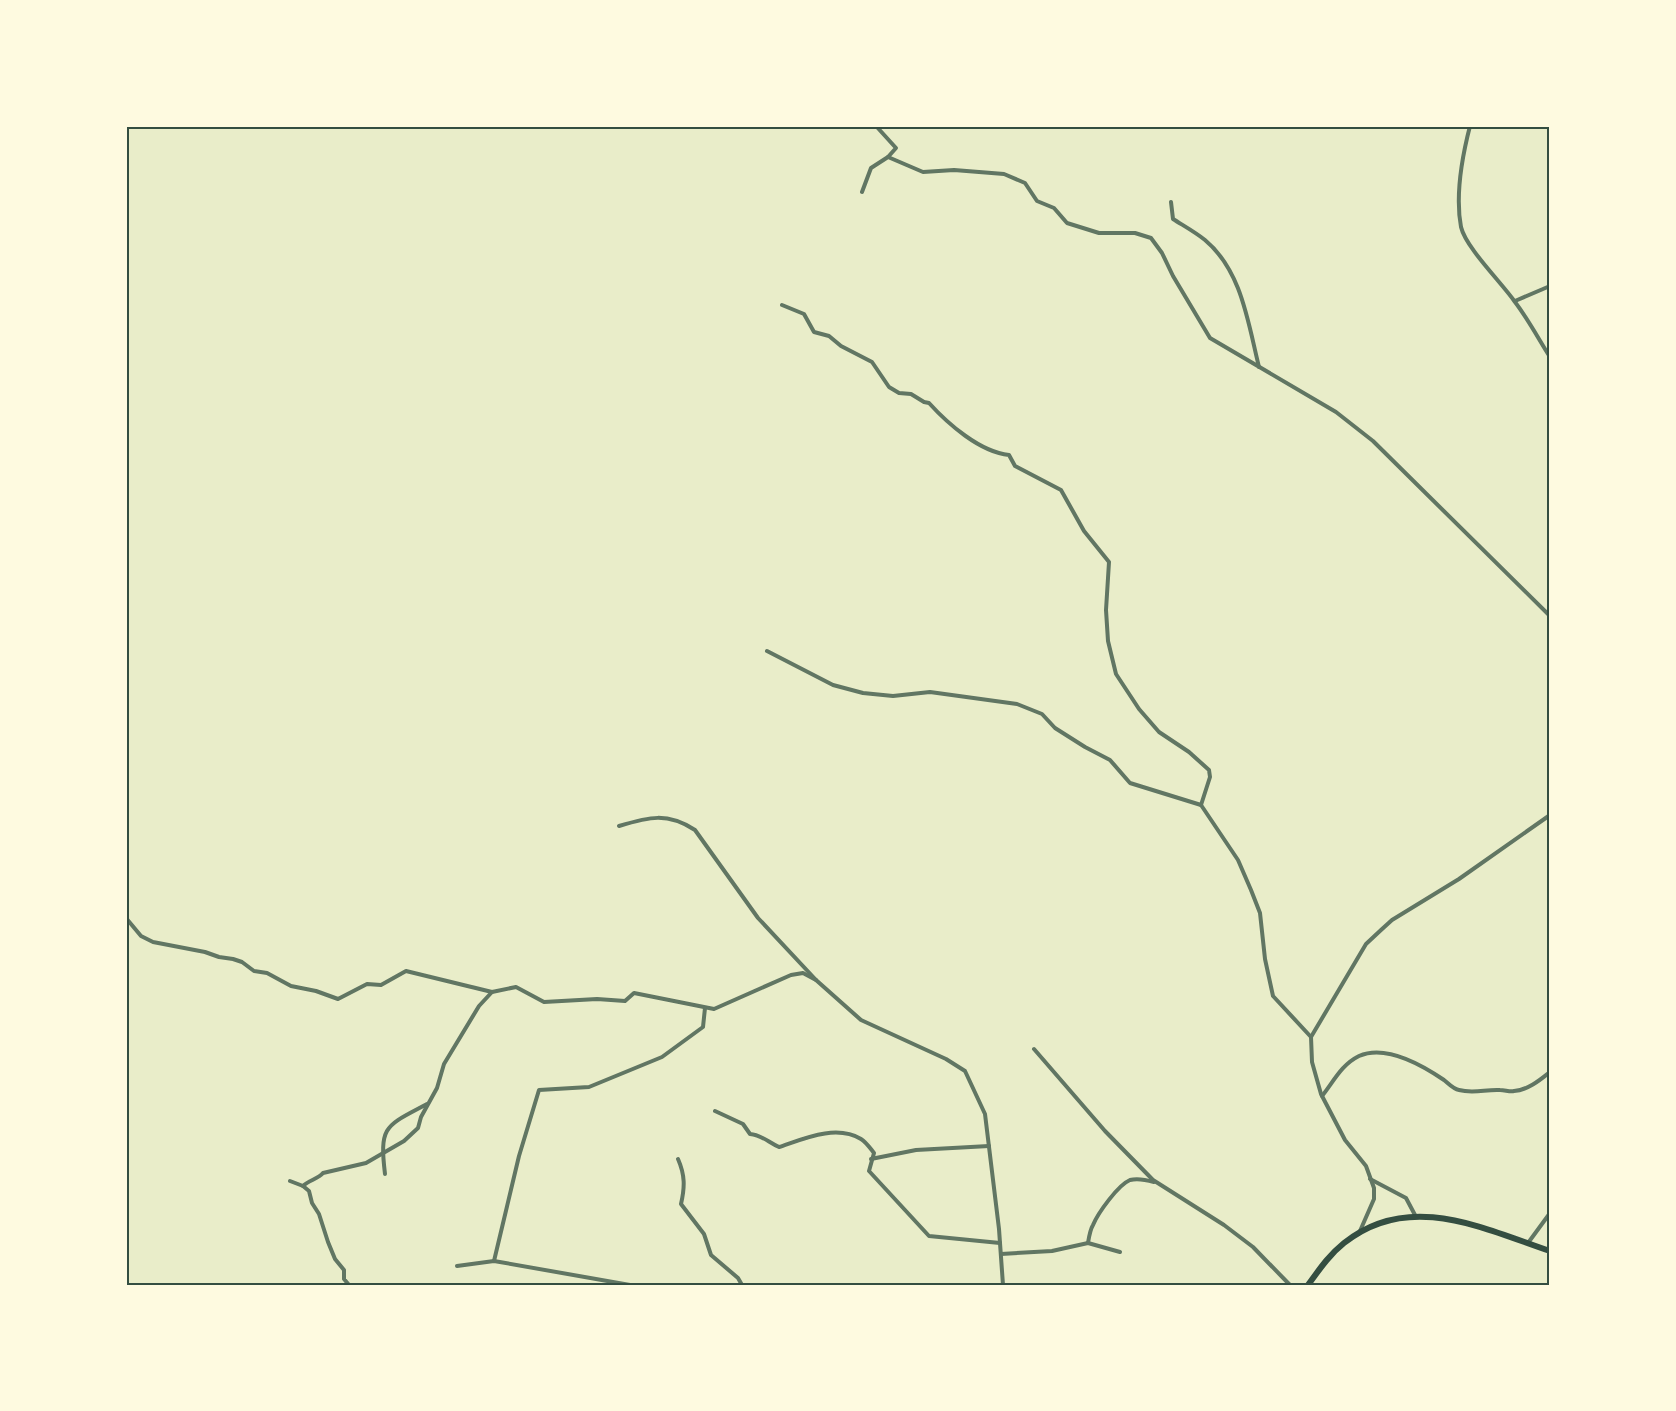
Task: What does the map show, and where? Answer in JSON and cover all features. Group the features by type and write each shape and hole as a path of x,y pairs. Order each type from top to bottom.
{"highway":[{"path":"1308,1285 1327,1259 1360,1231 1387,1220 1415,1215 1465,1222 1550,1251"}],"street":[{"path":"862,192 871,168 888,157 896,148 876,126"},
{"path":"1470,126 1462,168 1459,205 1462,229 1472,247 1515,301 1550,357"},
{"path":"888,157 923,172 954,170 1004,174 1024,183 1037,201 1054,208 1067,223 1099,233 1135,232 1151,238 1162,253 1210,338 1336,412 1373,441 1550,616"},
{"path":"1171,202 1173,219 1205,240 1220,257 1241,293 1259,368"},
{"path":"1515,301 1550,286"},
{"path":"782,305 804,314 814,332 829,336 841,346 872,363 889,387 899,393 911,394 929,403 948,424 996,453 1009,455 1016,466 1061,490 1084,531 1109,562 1106,610 1108,641 1116,674 1139,710 1159,732 1189,752 1209,770 1210,777 1201,805"},
{"path":"767,651 833,685 863,693 893,696 930,692 1017,704 1042,714 1055,728 1110,760 1130,783 1201,805 1238,860 1260,913 1265,959 1273,996 1311,1036"},
{"path":"1360,1231 1374,1199 1374,1188 1366,1166 1345,1140 1322,1096 1312,1062 1311,1036 1366,945 1381,930 1392,920 1459,879 1550,815"},
{"path":"619,826 643,819 664,817 682,821 695,830 758,918 816,980 861,1020 946,1059 965,1071 985,1114 1003,1285"},
{"path":"126,918 141,936 153,942 233,959 242,962 254,971 267,973 291,986 316,991 338,999 368,984 381,985 406,971 492,992 516,987 544,1002 625,1000 634,993 714,1009 791,975 803,973 816,980"},
{"path":"303,1186 308,1181 320,1178 324,1173 366,1163 404,1141 418,1128 449,1056 479,1006 492,992"},
{"path":"494,1261 519,1156 539,1090 589,1087 662,1058 703,1027 705,1008"},
{"path":"1034,1049 1105,1131 1155,1182 1224,1225 1252,1247 1290,1285"},
{"path":"1322,1096 1340,1070 1348,1063 1361,1055 1383,1052 1430,1071 1457,1090 1481,1093 1498,1090 1515,1091 1534,1084 1550,1072"},
{"path":"385,1174 382,1154 386,1130 391,1124 427,1104"},
{"path":"715,1111 743,1124 750,1134 760,1135 779,1147 825,1133 849,1133 863,1139 874,1152 869,1170 929,1236 1000,1243"},
{"path":"871,1159 916,1150 989,1146"},
{"path":"678,1159 683,1170 685,1186 681,1204 704,1234 711,1255 738,1278 742,1285"},
{"path":"1088,1243 1093,1225 1120,1188 1130,1180 1142,1179 1155,1182"},
{"path":"1370,1179 1406,1198 1415,1215"},
{"path":"290,1181 309,1191 335,1259 344,1270 344,1278 349,1285"},
{"path":"1527,1244 1539,1231 1550,1213"},
{"path":"1001,1254 1052,1251 1088,1243 1120,1252"},
{"path":"457,1266 494,1261 630,1285"},
{"path":"216,1285 226,1285"}]}
